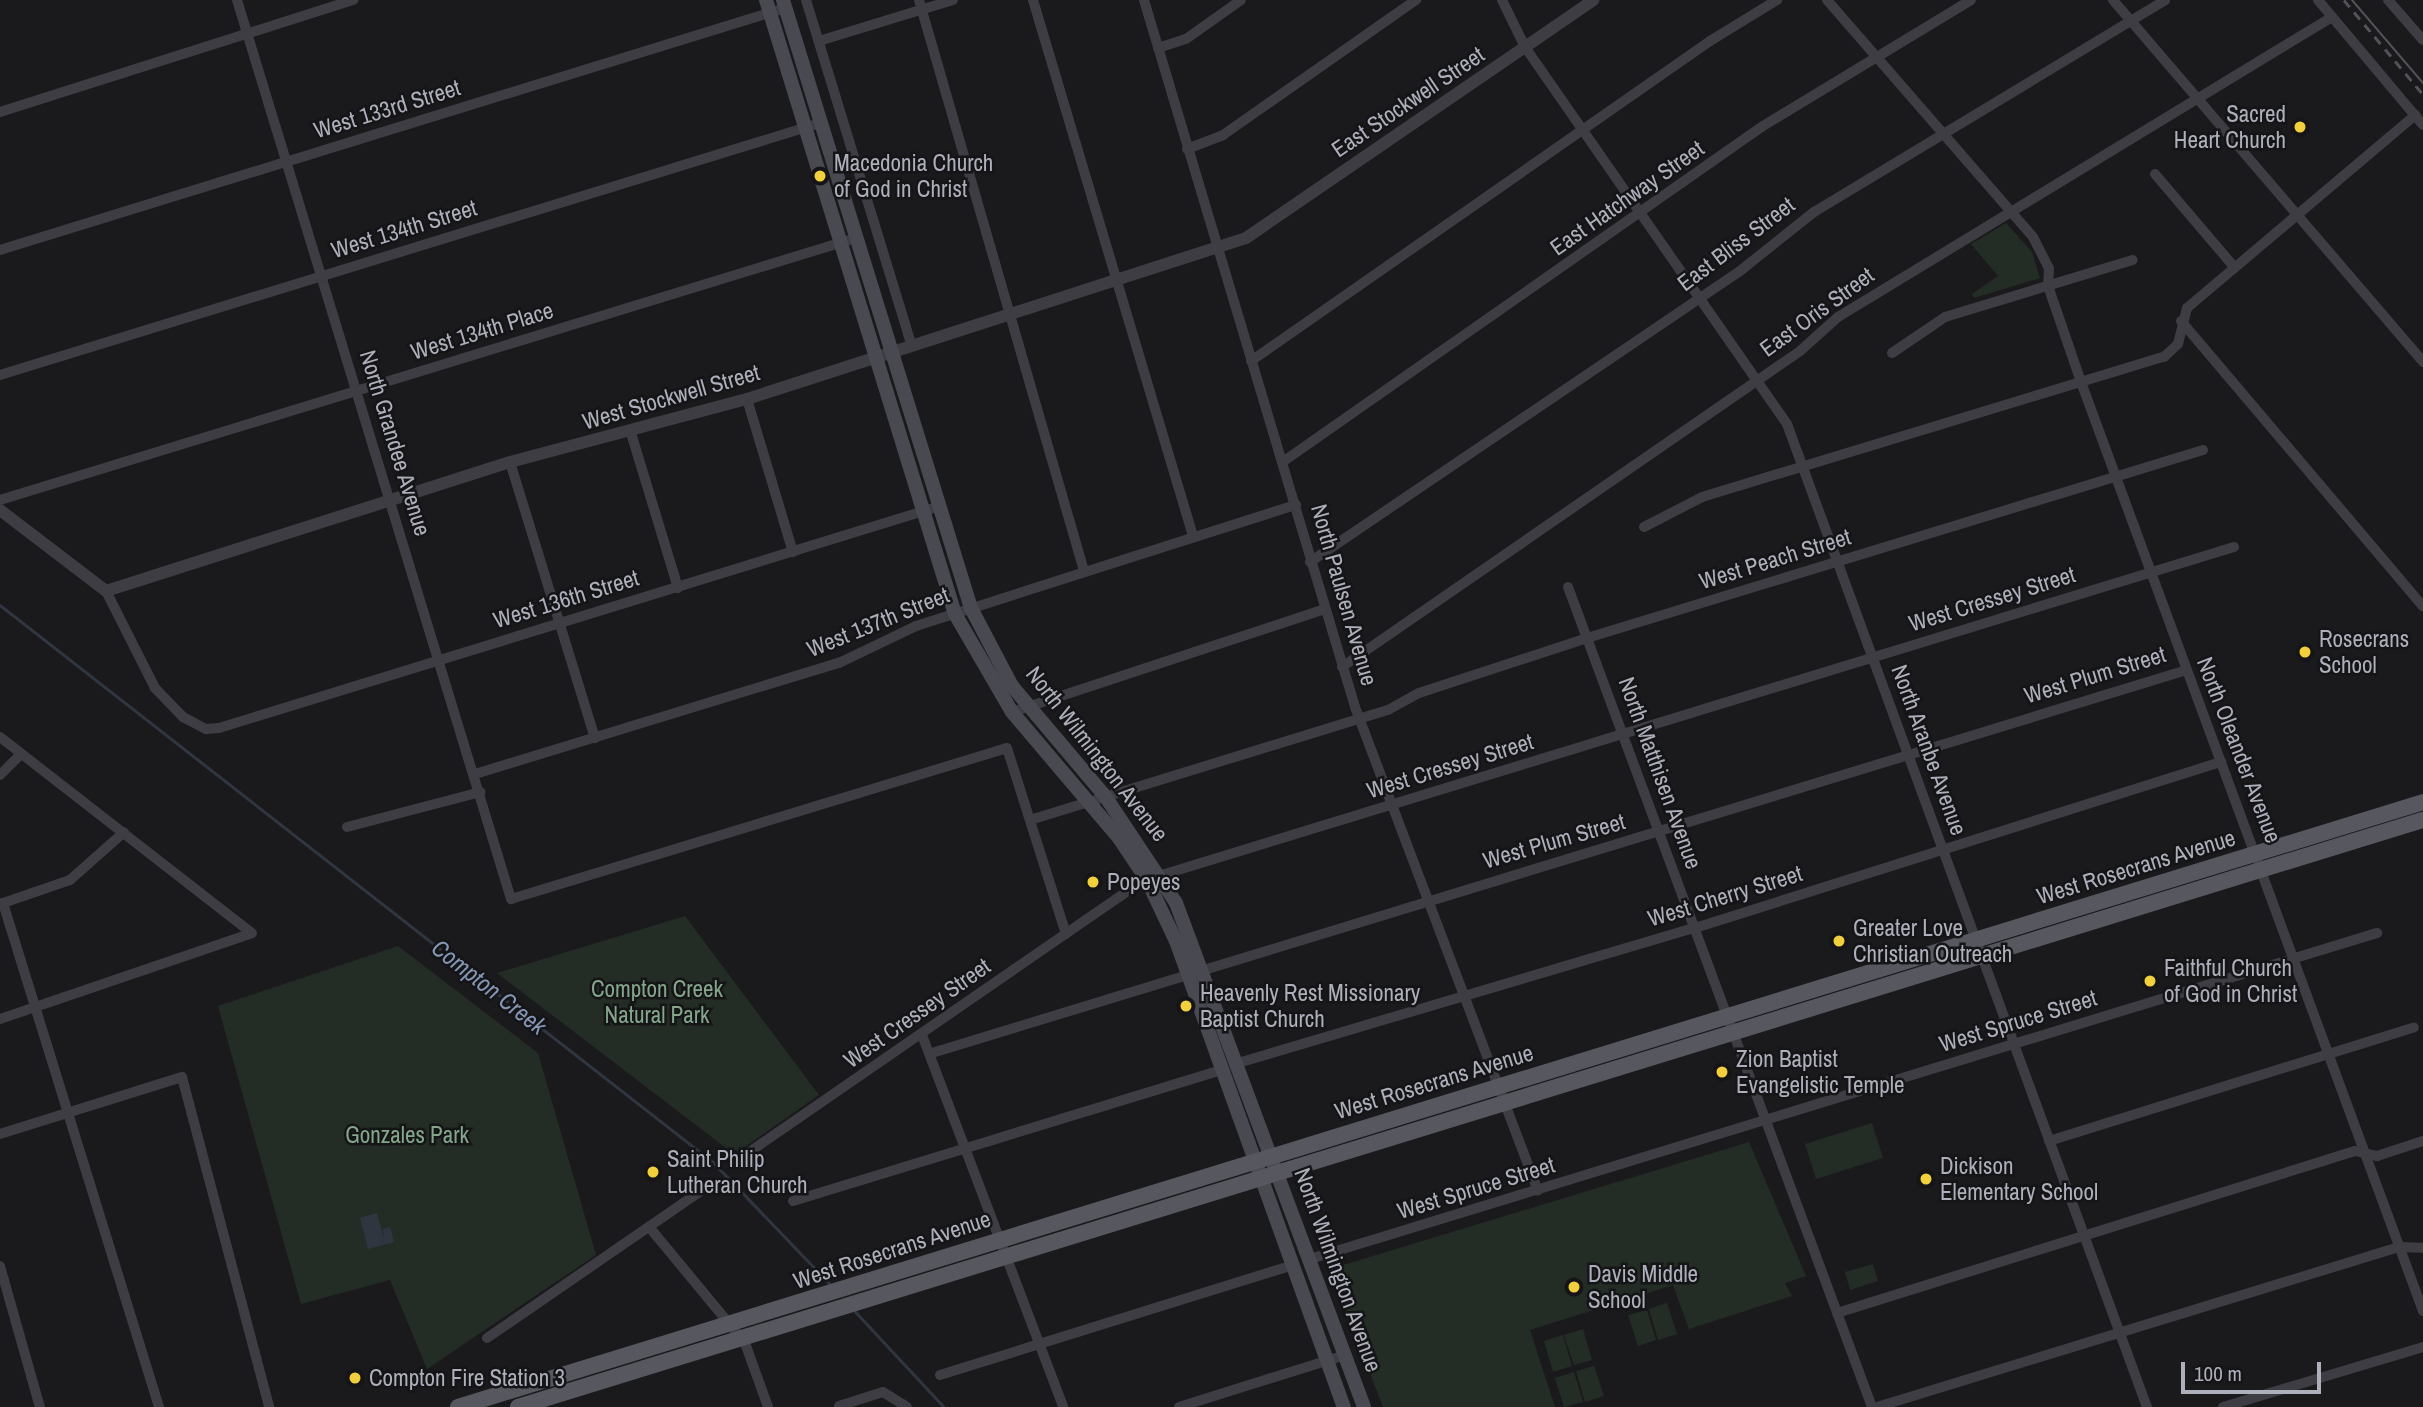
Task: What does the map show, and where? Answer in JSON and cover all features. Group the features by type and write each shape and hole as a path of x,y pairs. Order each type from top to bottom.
{"main road":[{"name":"North Wilmington Avenue","path":"784,4 841,243 955,614 1012,712 1087,800 1147,880 1224,1069 1310,1259 1364,1407"},
{"name":"North Wilmington Avenue","path":"768,6 856,238 937,507 971,608 1026,706 1105,796 1161,874 1203,968 1238,1063 1293,1265 1344,1407"},
{"name":"West Rosecrans Avenue","path":"458,1407 733,1331 1267,1164 2259,861 2423,802"},
{"name":"West Rosecrans Avenue","path":"2259,861 2423,820"},
{"name":"West Rosecrans Avenue","path":"518,1407 733,1331"}],"street":[{"name":"North Grandee Avenue","path":"237,0 511,899 1007,748 1030,820"},
{"path":"0,112 354,0"},
{"path":"806,0 911,344"},
{"path":"819,41 920,5 953,0"},
{"path":"1033,0 1193,536"},
{"name":"North Paulsen Avenue","path":"1144,0 1216,247 1284,461 1310,562 1342,667 1538,1191"},
{"path":"1158,48 1186,39 1241,0"},
{"path":"1187,149 1223,135 1416,0"},
{"name":"North Aranbe Avenue","path":"1502,0 1525,47 1699,299 1759,380 1787,424 2120,1334"},
{"name":"East Stockwell Street","path":"1246,238 1593,0"},
{"path":"1251,361 1583,130 1777,0"},
{"name":"North Oleander Avenue","path":"1827,0 2009,211 2040,250 2049,268 2048,286 2081,382 2423,1311"},
{"name":"East Hatchway Street","path":"1284,461 1641,215 1763,126 1970,0"},
{"path":"2113,0 2423,362"},
{"name":"East Bliss Street","path":"1310,562 1699,299 1814,212 2165,0"},
{"path":"2318,0 2423,125"},
{"path":"2388,0 2423,40"},
{"name":"West 133rd Street","path":"0,250 287,162 768,6 784,4"},
{"path":"920,5 1013,313 1084,571"},
{"name":"East Oris Street","path":"1342,667 1759,380 1838,317 2332,17"},
{"path":"1644,527 1680,505 2173,352 2181,321 2188,308 2415,115"},
{"name":"West 134th Street","path":"0,375 812,125"},
{"path":"2155,174 2235,268"},
{"name":"West 134th Place","path":"0,500 856,238"},
{"name":"West Stockwell Street","path":"106,591 510,462 631,433 747,399 1246,238"},
{"path":"1892,353 1945,317 2133,260"},
{"path":"2181,321 2423,606"},
{"path":"747,399 793,552"},
{"path":"631,433 678,587"},
{"name":"West Peach Street","path":"1030,820 1362,716 1587,638 2203,450"},
{"path":"510,462 594,737"},
{"name":"West 137th Street","path":"475,774 839,663 916,626 1296,505"},
{"name":"West 136th Street","path":"106,591 155,688 183,717 206,729 937,507"},
{"path":"0,510 106,591"},
{"name":"West Cressey Street","path":"743,1157 1066,934 1147,880 1161,874 1395,806 2234,547"},
{"name":"North Matthisen Avenue","path":"1568,587 1837,1313 1875,1407"},
{"path":"2413,595 2423,587"},
{"path":"1012,712 1324,610"},
{"name":"West Plum Street","path":"932,1053 1203,968 1659,832 2186,670"},
{"path":"0,737 252,933 0,1019"},
{"path":"0,775 22,754"},
{"name":"West Cherry Street","path":"1238,1063 1695,928 2221,762"},
{"path":"347,827 480,792"},
{"path":"1030,820 1066,934"},
{"path":"124,832 70,880 1,903 71,1112 159,1407"},
{"name":"West Spruce Street","path":"1310,1259 2378,933"},
{"path":"2049,1141 2414,1027"},
{"path":"922,1035 932,1053 1063,1407"},
{"path":"793,1201 967,1150 1224,1069"},
{"path":"0,1135 182,1077 269,1407"},
{"path":"1837,1313 2364,1153 2377,1156 2423,1141"},
{"path":"487,1338 702,1190"},
{"path":"650,1228 733,1331 768,1407"},
{"path":"1875,1407 2399,1247 2423,1248"},
{"path":"940,1374 1293,1265"},
{"path":"0,1266 40,1407"},
{"path":"2120,1334 2147,1407"},
{"path":"2223,1407 2423,1347"},
{"path":"1179,1407 1345,1355"},
{"path":"839,1406 891,1393 907,1407"}],"green space":[{"path":"2006,223 2032,252 2040,278 1974,298 1972,294 1998,276 1971,244"},
{"name":"Compton Creek Natural Park","path":"685,916 819,1095 739,1151 726,1148 497,973"},
{"name":"Gonzales Park","path":"398,946 538,1053 596,1255 427,1369 390,1280 301,1304 218,1006"},
{"path":"1872,1123 1883,1158 1816,1179 1805,1144"},
{"name":"Davis Middle School","path":"1749,1142 1806,1276 1785,1283 1792,1296 1689,1329 1673,1285 1530,1330 1555,1407 1383,1407 1330,1269"},
{"path":"1873,1264 1878,1281 1850,1290 1845,1272"},
{"path":"1667,1303 1677,1334 1658,1340 1649,1309"},
{"path":"1647,1310 1656,1340 1638,1346 1628,1315"},
{"path":"1583,1329 1592,1360 1574,1365 1564,1335"},
{"path":"1563,1335 1572,1366 1553,1372 1544,1341"},
{"path":"1594,1366 1604,1396 1585,1402 1576,1371"},
{"path":"1574,1372 1583,1402 1564,1407 1555,1378"}],"shaded area":[{"path":"377,1213 384,1239 383,1229 390,1227 394,1242 368,1249 360,1218"}],"waterway":[{"name":"Compton Creek","path":"0,605 713,1162 831,1285"},
{"name":"Compton Creek","path":"854,1310 944,1407"}],"tram line":[{"path":"2352,0 2423,83"}],"railway":[{"path":"2344,0 2423,94"}],"place":[{"name":"Sacred Heart Church","path":"2300,127"},
{"name":"Macedonia Church of God in Christ","path":"820,176"},
{"name":"Rosecrans School","path":"2305,652"},
{"name":"Popeyes","path":"1093,882"},
{"name":"Greater Love Christian Outreach","path":"1839,941"},
{"name":"Faithful Church of God in Christ","path":"2150,981"},
{"name":"Heavenly Rest Missionary Baptist Church","path":"1186,1006"},
{"name":"Zion Baptist Evangelistic Temple","path":"1722,1072"},
{"name":"Saint Philip Lutheran Church","path":"653,1172"},
{"name":"Dickison Elementary School","path":"1926,1179"},
{"name":"Davis Middle School","path":"1574,1287"},
{"name":"Compton Fire Station 3","path":"355,1378"}]}
